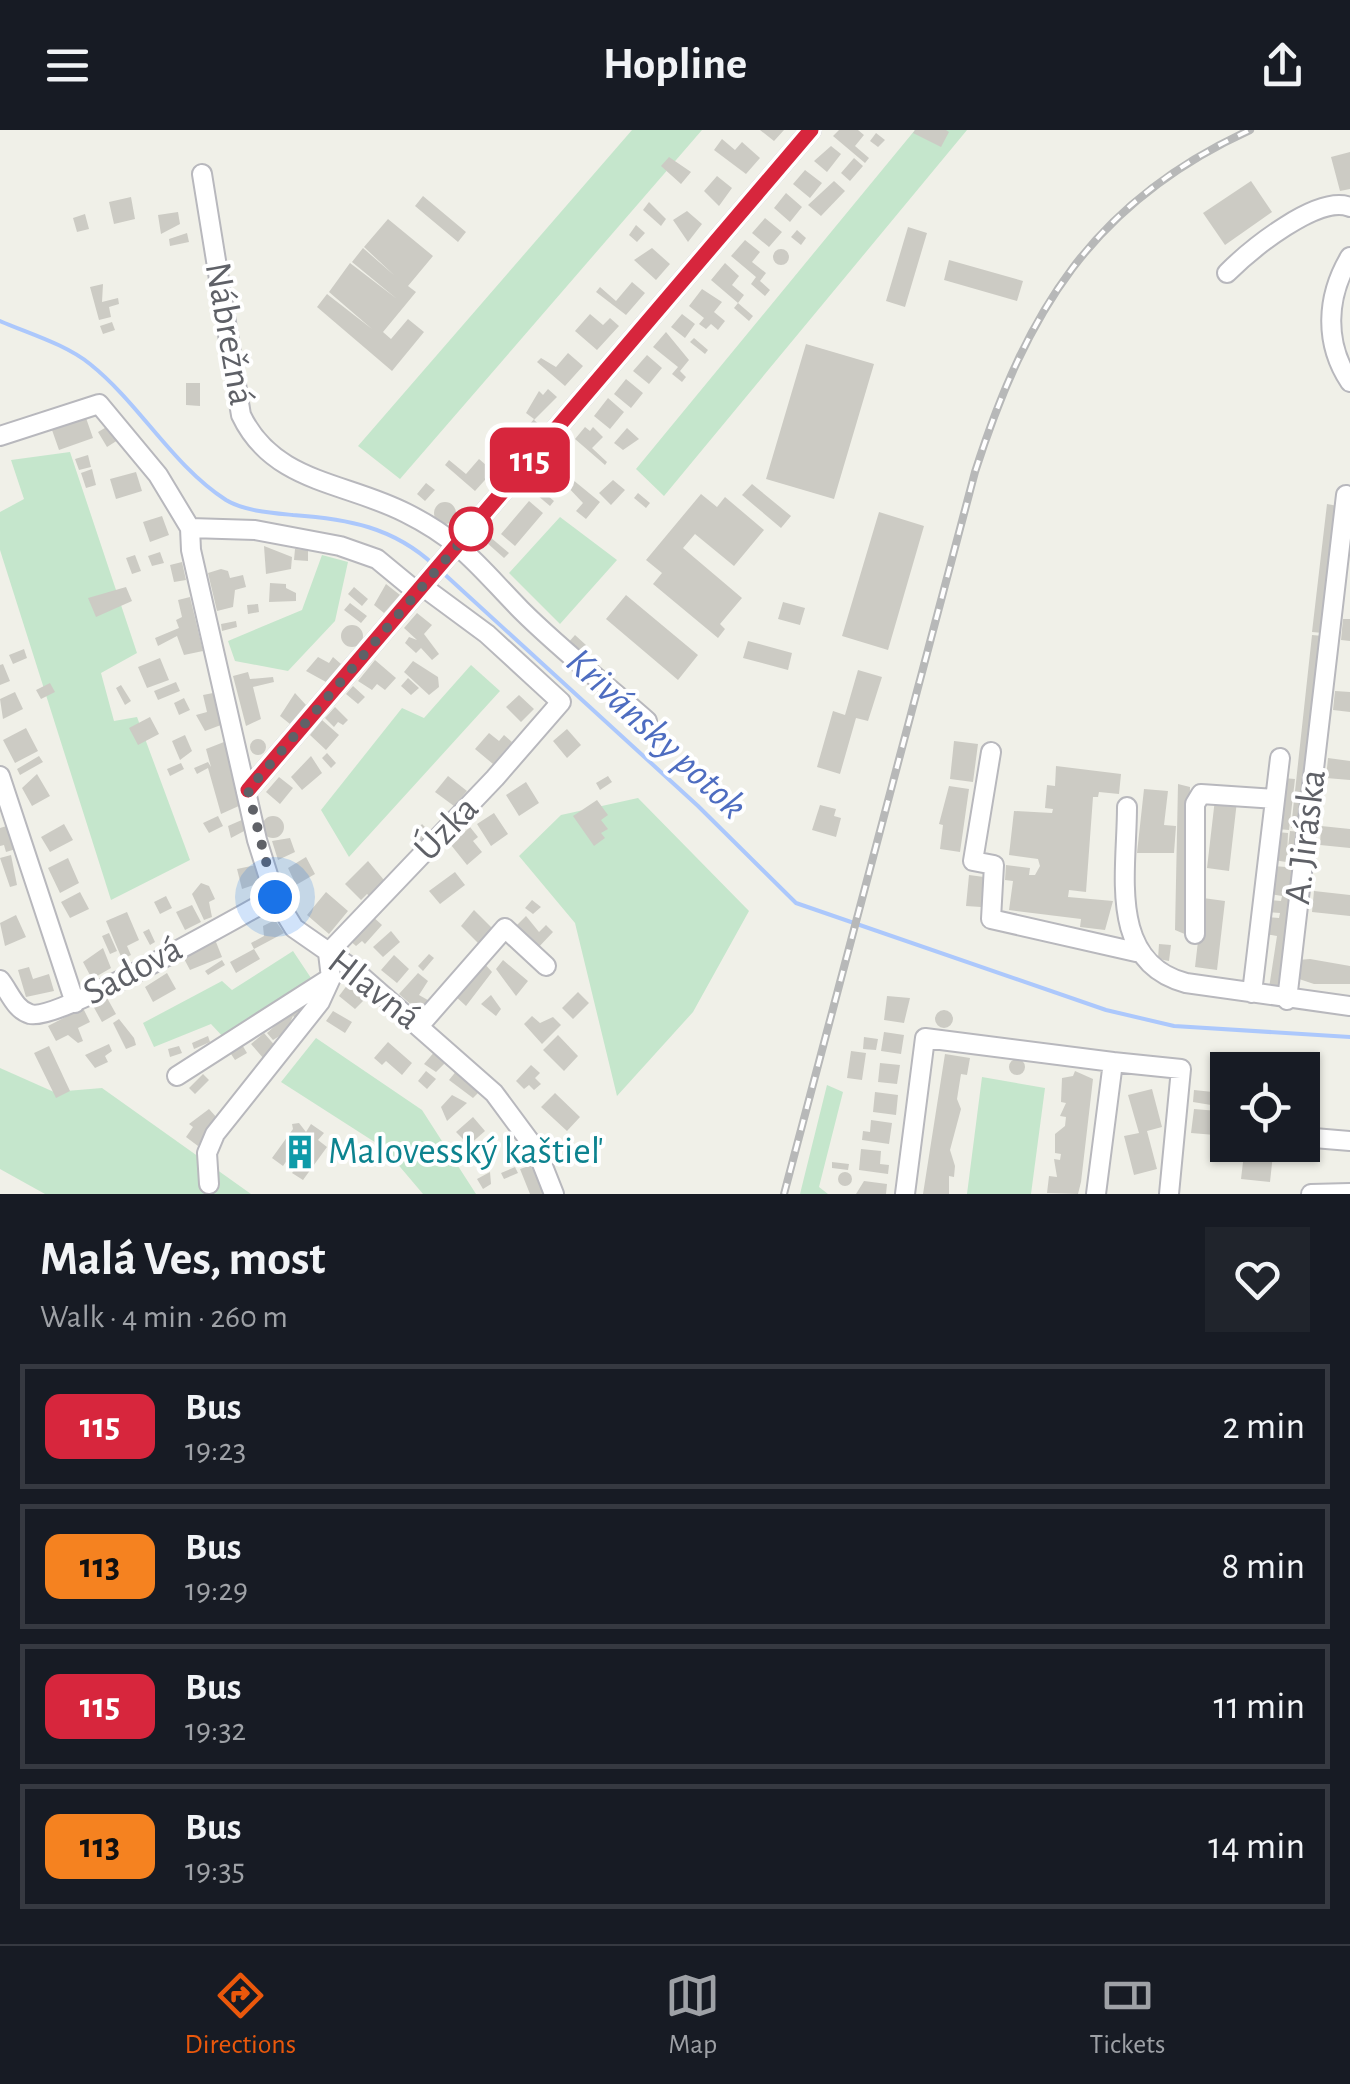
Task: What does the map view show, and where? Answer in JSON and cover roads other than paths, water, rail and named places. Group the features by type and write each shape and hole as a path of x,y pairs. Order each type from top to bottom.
{"street":[{"path":"248,790 811,130"},
{"name":"Nábrežná","path":"202,174 240,415 250,435 290,469 404,512 472,554 522,610 647,721"},
{"path":"1227,273 1256,244 1322,208 1350,207"},
{"path":"1350,258 1336,280 1330,307 1340,367 1350,382"},
{"path":"0,436 100,404 158,475 190,528 255,530 340,546 377,559 422,586"},
{"name":"A. Jiráska","path":"1287,1000 1346,496"},
{"name":"Hlavná","path":"190,528 275,897 294,928 420,1025 510,1110 537,1151 554,1194"},
{"name":"Úzka","path":"328,953 495,778 561,702 487,634 422,586"},
{"path":"991,752 973,861 994,865 992,919 1136,952 1164,977 1186,983 1350,1006"},
{"name":"A. Jiráska","path":"1252,993 1280,758"},
{"path":"0,776 75,1003"},
{"path":"1195,934 1196,804 1201,794 1275,799"},
{"path":"1127,807 1126,911 1136,952"},
{"name":"Sadová","path":"0,980 28,1014 38,1015 75,1003 275,897"},
{"path":"420,1025 505,928 546,966"},
{"path":"209,1184 208,1153 215,1134 320,1002 331,978 328,953"},
{"path":"177,1076 331,978"},
{"path":"904,1194 925,1038 1181,1069 1169,1194"},
{"path":"1096,1194 1113,1062"},
{"path":"1320,1138 1350,1140"},
{"path":"1311,1194 1350,1193"}],"waterway":[{"name":"Krivánsky potok","path":"0,321 58,345 90,364 125,397 189,470 226,500 258,511 369,527 402,542 434,565"},
{"name":"Krivánsky potok","path":"441,571 698,806 796,903 1106,1010 1174,1026 1350,1037"}],"railway":[{"path":"784,1194 975,472 1017,362 1072,268 1107,228 1148,191 1195,159 1250,130"}],"place":[{"name":"Malovesský kaštieľ","path":"300,1152"}]}
